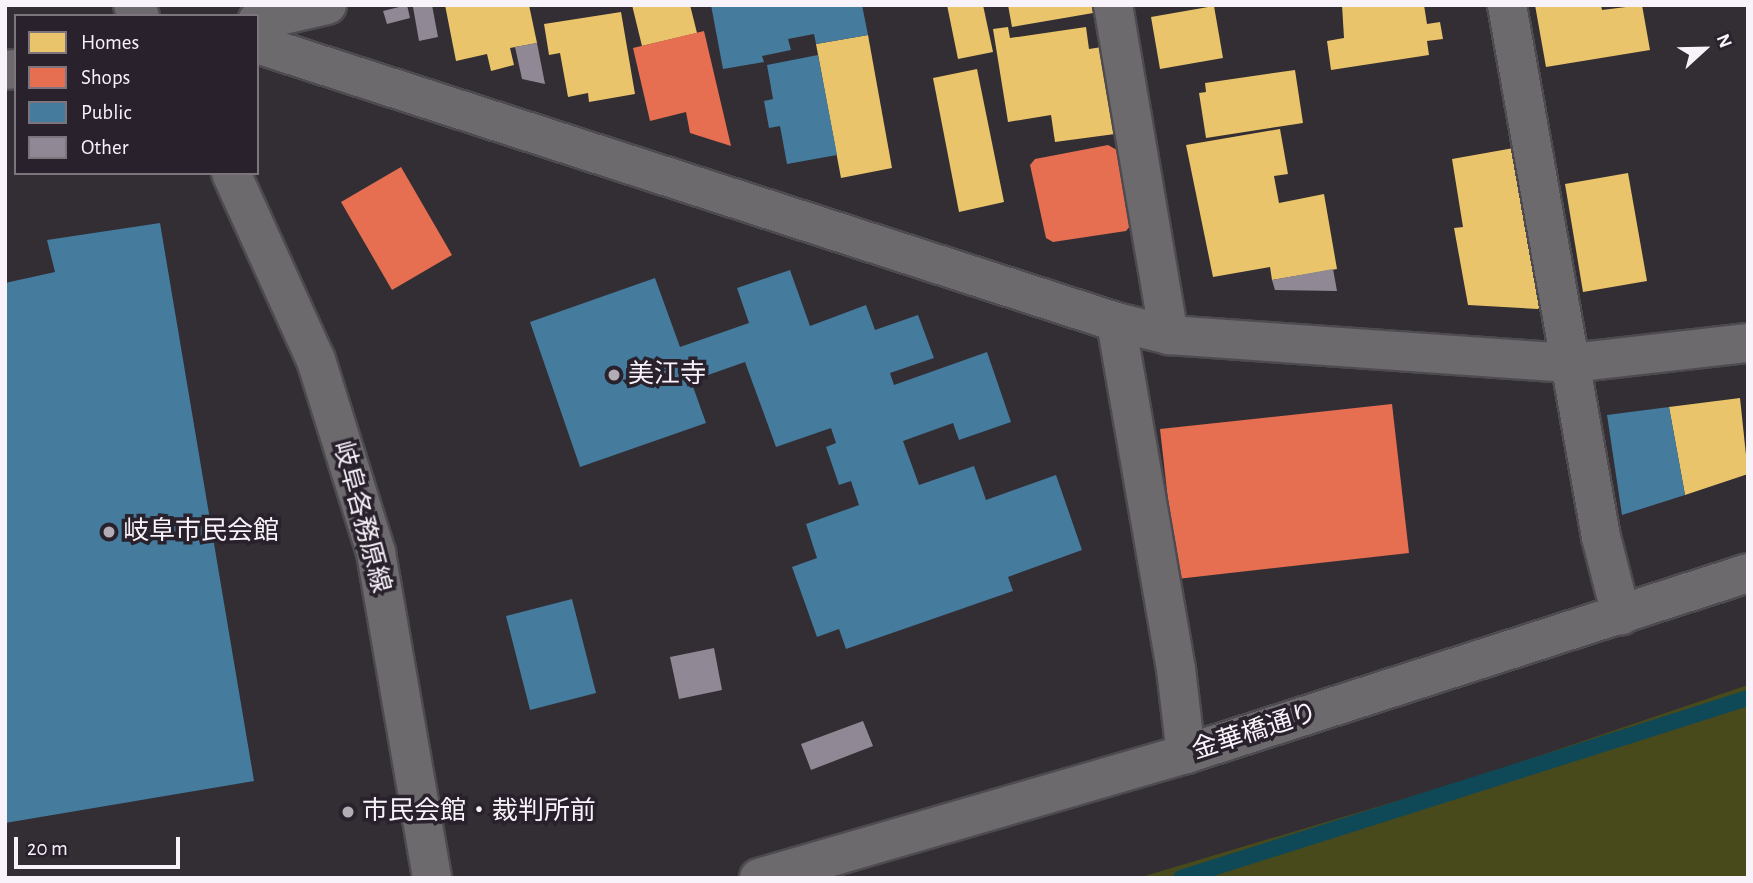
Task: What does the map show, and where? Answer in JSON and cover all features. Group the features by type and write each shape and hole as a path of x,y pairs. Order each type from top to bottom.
{"street":[{"path":"259,21 327,5"},
{"path":"1113,5 1169,335"},
{"path":"1507,5 1601,537 1621,615"},
{"path":"259,45 1116,322 1169,335 1572,363 1748,343"},
{"name":"岐阜各務原線","path":"232,175 316,360 376,553 432,878"},
{"path":"1116,322 1177,669 1186,754"},
{"name":"金華橋通り","path":"759,878 1186,754 1748,573"}],"shaded area":[{"path":"1748,685 1748,878 1138,878 1474,778"}],"building: Homes":[{"path":"445,5 529,5 537,43 510,48 514,65 491,71 487,54 456,61"},
{"path":"632,5 690,5 697,33 642,46"},
{"path":"947,5 983,5 993,52 958,59"},
{"path":"1008,5 1098,5 1099,12 1012,27"},
{"path":"1342,5 1424,5 1427,24 1440,22 1443,39 1427,41 1429,55 1331,70 1327,41 1344,38"},
{"path":"1535,5 1601,5 1602,10 1642,5 1650,50 1546,67"},
{"path":"1214,6 1223,58 1160,69 1151,17"},
{"path":"621,12 635,94 589,102 588,93 568,97 560,53 549,55 544,24"},
{"path":"1008,27 1010,38 1086,27 1089,49 1102,47 1115,134 1055,142 1051,115 1008,122 993,29"},
{"path":"868,35 892,168 841,178 816,44"},
{"path":"977,69 1004,202 959,212 933,78"},
{"path":"1295,70 1303,123 1206,138 1199,93 1206,92 1205,83"},
{"path":"1280,129 1288,174 1274,176 1279,203 1324,194 1337,269 1272,280 1270,267 1213,277 1186,145"},
{"path":"1525,146 1550,295 1538,309 1468,305 1454,228 1463,227 1452,159"},
{"path":"1628,173 1647,281 1583,292 1565,184"},
{"path":"1740,398 1748,474 1685,495 1669,407"}],"building: Shops":[{"path":"704,31 731,146 690,133 686,112 650,121 633,48"},
{"path":"1108,145 1117,150 1130,226 1126,231 1053,242 1046,238 1030,165 1035,159"},
{"path":"401,167 452,255 392,290 341,202"},
{"path":"1392,404 1409,553 1177,579 1160,429"}],"building: Public":[{"path":"711,5 862,5 868,35 816,44 814,34 788,39 791,50 762,56 764,62 723,69"},
{"path":"818,55 837,155 787,164 780,126 769,128 764,101 773,99 767,65"},
{"name":"岐阜市民会館","path":"160,223 254,781 5,823 5,283 55,272 47,240"},
{"path":"790,270 810,326 866,305 875,330 918,315 934,358 890,373 894,385 987,352 1011,422 959,440 953,423 903,441 919,485 974,466 986,500 1056,475 1082,550 1008,577 1013,591 846,649 839,629 817,637 792,567 817,558 806,524 859,505 851,481 839,485 826,447 836,443 831,428 776,447 745,362 691,381 706,423 580,467 530,322 655,278 680,347 749,323 737,288"},
{"path":"1669,407 1685,495 1622,515 1607,415"},
{"path":"572,599 596,693 530,710 506,616"}],"building: Other":[{"path":"407,5 410,18 387,24 383,11"},
{"path":"432,5 438,37 419,41 413,7"},
{"path":"537,43 545,84 522,79 515,47"},
{"path":"1333,269 1337,291 1275,290 1272,280"},
{"path":"714,648 722,690 679,699 670,657"},
{"path":"863,721 873,746 811,770 801,744"}],"waterway":[{"path":"1181,878 1748,698"}],"place":[{"name":"美江寺","path":"614,375"},
{"name":"岐阜市民会館","path":"109,532"},
{"name":"市民会館・裁判所前","path":"348,812"}]}
